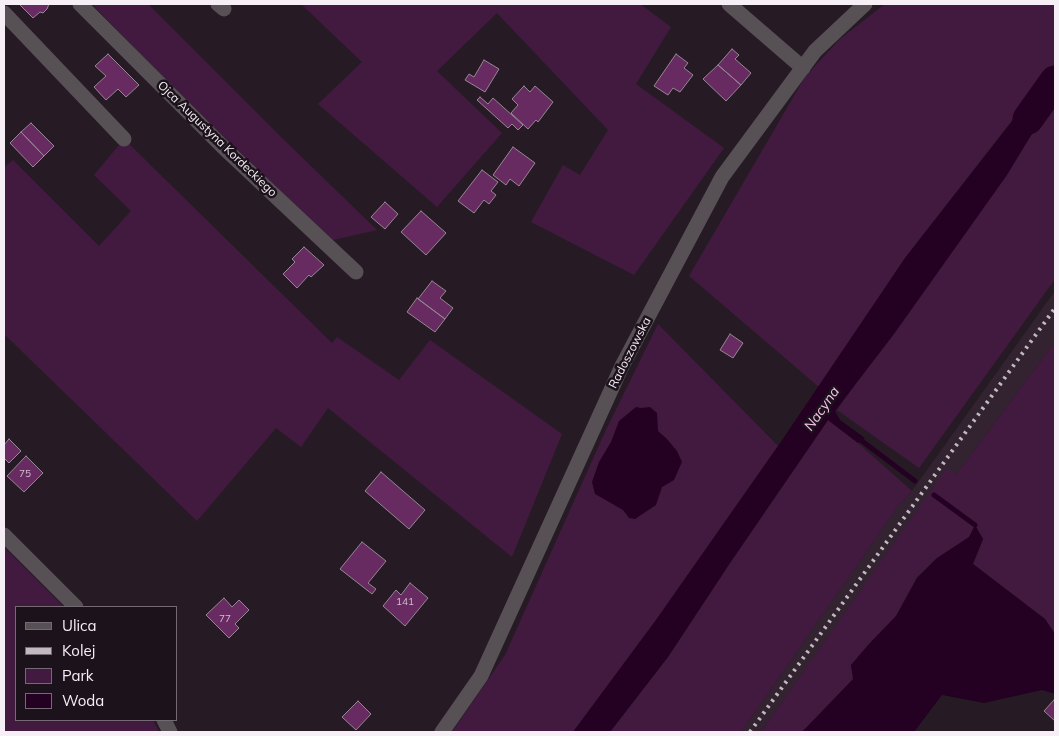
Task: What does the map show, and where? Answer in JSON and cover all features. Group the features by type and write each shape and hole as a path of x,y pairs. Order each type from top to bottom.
{"street":[{"name":"Ojca Augustyna Kordeckiego","path":"80,4 222,146 356,272"},
{"path":"729,4 803,68"},
{"name":"Radoszowska","path":"442,732 481,676 622,366 722,177 826,39 865,4"},
{"path":"4,13 124,139"},
{"path":"4,535 75,606"}],"shaded area":[{"path":"1055,291 1055,342 956,475 947,469 761,732 741,732 898,506 912,491"}],"green space":[{"path":"92,4 148,4 377,230 333,240 184,100"},
{"path":"301,4 640,4 671,27 636,84 724,148 634,275 531,222 563,165 580,175 608,130 497,13 437,71 502,133 437,207 318,104 362,62"},
{"path":"885,4 1055,4 1055,65 905,258 819,387 689,276 805,77 840,39"},
{"path":"1054,103 1055,279 919,468 837,410"},
{"path":"124,139 332,343 337,337 399,380 430,340 562,434 512,557 328,408 301,447 276,428 197,521 4,334 4,167 13,160 99,246 131,211 94,175"},
{"path":"658,324 778,446 656,620 573,732 452,732 505,655 605,432"},
{"path":"1055,342 1055,634 1045,619 973,564 983,539 975,526 970,537 937,558 917,577 896,616 851,665 854,679 802,732 761,732 947,468 956,475"},
{"path":"828,420 858,443 912,491 898,506 741,732 610,732 668,657"},
{"path":"4,547 63,606 15,606 15,721 154,721 159,732 4,732"}],"water":[{"path":"1045,79 1055,87 1055,96 1007,175 894,334 835,411 840,420 865,438 858,443 828,420 668,657 610,732 573,732 656,620 778,446 905,258"},
{"path":"636,407 650,407 657,413 658,431 677,451 682,462 674,480 662,487 656,505 635,519 629,518 623,510 595,494 592,482 599,462 611,442 619,421"},
{"path":"975,525 983,539 973,564 1045,619 1055,634 1055,694 1042,690 984,703 942,695 914,732 802,732 853,679 851,665 896,616 917,578 937,558 969,537"}],"building":[{"path":"19,4 49,4 43,13 40,12 33,18"},
{"path":"732,49 739,55 735,59 751,73 741,85 718,65"},
{"path":"108,54 139,85 126,97 118,89 106,100 94,87 106,76 95,66"},
{"path":"676,54 688,63 684,68 693,75 680,92 673,88 668,95 654,86"},
{"path":"484,60 499,69 485,92 465,80 469,74 474,77"},
{"path":"718,65 741,85 726,101 703,79"},
{"path":"524,86 530,92 535,86 553,102 538,122 536,120 528,129 511,113 518,105 512,99"},
{"path":"480,97 488,104 493,98 523,125 518,130 512,124 508,128 477,100"},
{"path":"31,123 54,146 44,156 21,132"},
{"path":"21,132 44,156 33,167 10,143"},
{"path":"513,147 535,163 519,186 510,179 506,185 493,175"},
{"path":"482,170 498,182 491,191 496,195 489,204 484,200 474,213 458,201"},
{"path":"385,202 398,214 385,229 371,217"},
{"path":"421,211 446,233 426,255 401,232"},
{"path":"304,247 324,265 311,277 309,275 297,288 283,274 295,262 292,259"},
{"path":"432,281 446,291 440,298 453,308 445,319 418,299"},
{"path":"417,298 445,319 435,332 407,312"},
{"path":"730,334 743,343 733,358 720,350"},
{"path":"9,439 21,451 9,463 4,458 4,445"},
{"path":"26,456 43,473 24,492 7,476"},
{"path":"381,472 425,510 409,529 365,491"},
{"path":"362,542 386,561 368,583 376,589 372,594 340,569"},
{"path":"410,583 428,598 405,626 383,606 396,590 401,595"},
{"path":"224,598 232,607 239,600 249,610 235,624 239,628 229,638 206,615"},
{"path":"1054,700 1055,702 1055,721 1044,711"},
{"path":"358,701 371,714 356,730 342,717"}],"waterway":[{"name":"Nacyna","path":"1028,119 1055,81"},
{"path":"858,438 915,481"},
{"path":"934,495 975,525"}],"railway":[{"path":"750,732 1055,308"}]}
